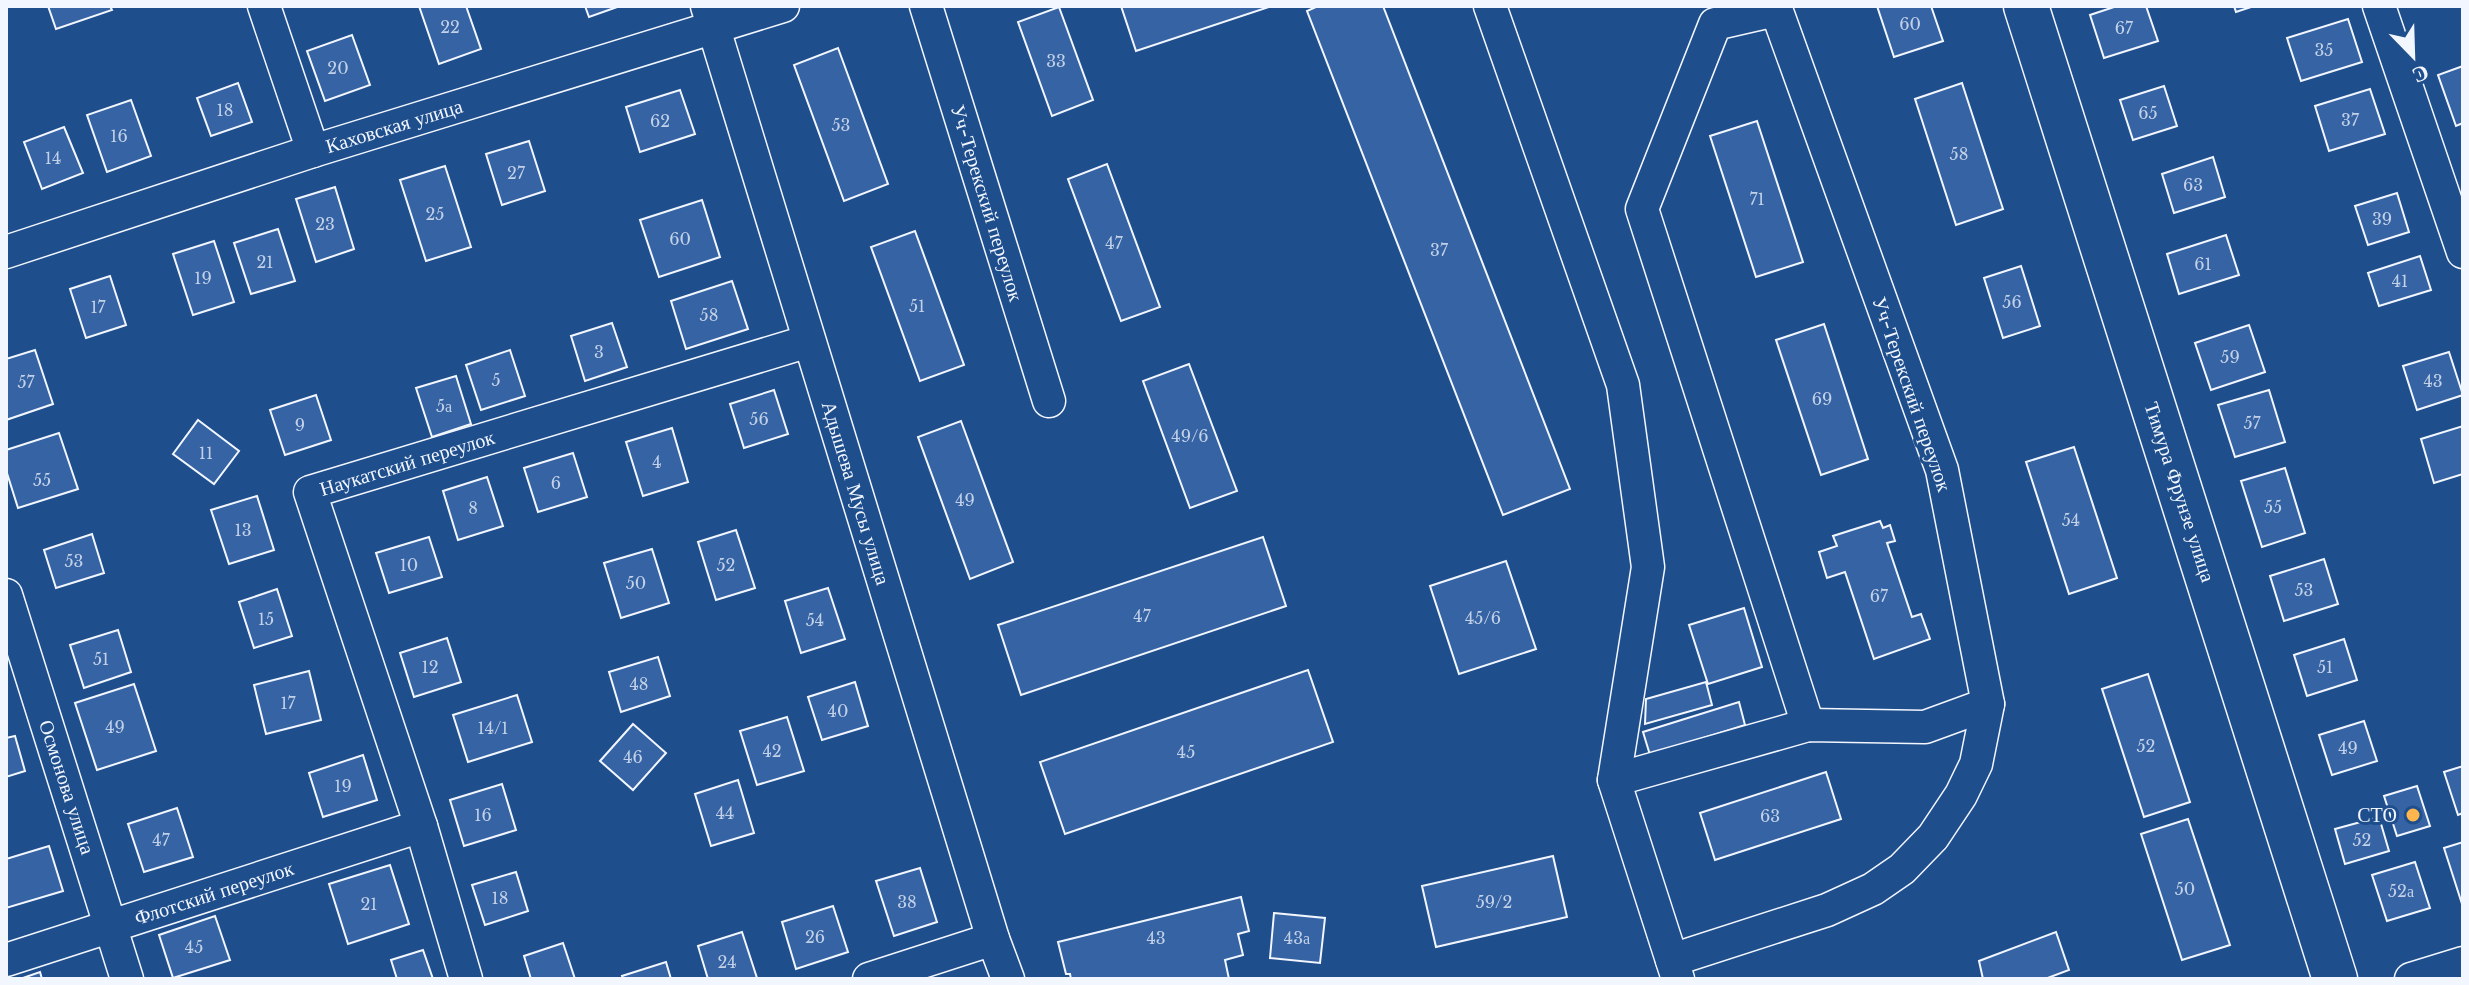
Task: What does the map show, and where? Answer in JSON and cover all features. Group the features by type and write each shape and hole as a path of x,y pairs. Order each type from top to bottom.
{"main road":[{"name":"Тимура Фрунзе улица","path":"2026,6 2335,979"}],"street":[{"path":"264,6 313,151"},
{"name":"Каховская улица","path":"6,252 710,16 783,6"},
{"name":"Уч-Терекский переулок","path":"926,6 1049,401"},
{"path":"1490,6 1623,385 1648,567 1614,780 1675,969 1827,910 1873,889 1902,869 1933,837 1961,795 1976,764 1988,704"},
{"path":"2379,6 2463,252"},
{"name":"Уч-Терекский переулок","path":"1808,725 1642,209 1715,24 1775,8 1942,470 1988,704"},
{"name":"Адышева Мусы улица","path":"710,16 993,939 1008,979"},
{"name":"Наукатский переулок","path":"466,979 421,826 310,492 809,341"},
{"name":"Осмонова улица","path":"6,595 127,979"},
{"path":"1614,780 1808,725 1925,727 1988,704"},
{"name":"Флотский переулок","path":"6,960 421,826"},
{"path":"869,979 993,939"},
{"path":"2411,979 2463,963"}],"building":[{"path":"48,6 110,6 112,10 56,29"},
{"path":"419,6 466,6 481,49 439,64"},
{"path":"585,6 620,6 589,17"},
{"path":"1121,6 1272,6 1136,51"},
{"path":"1318,6 1383,6 1570,489 1503,515 1307,11"},
{"path":"1877,6 1931,6 1943,41 1894,57"},
{"path":"2117,6 2146,6 2158,41 2104,58 2090,15"},
{"path":"2234,6 2254,6 2236,12"},
{"path":"1059,7 1093,100 1052,116 1018,22"},
{"path":"2348,19 2362,62 2301,81 2287,38"},
{"path":"352,35 370,85 325,101 307,51"},
{"path":"838,48 888,184 844,201 794,65"},
{"path":"2463,66 2463,123 2456,126 2438,75"},
{"path":"238,83 252,122 211,136 197,98"},
{"path":"1962,83 2003,209 1956,225 1915,99"},
{"path":"2164,86 2177,126 2133,140 2120,100"},
{"path":"2370,89 2385,134 2329,151 2315,106"},
{"path":"680,90 695,134 640,152 626,107"},
{"path":"131,100 151,156 107,172 87,115"},
{"path":"1757,121 1803,262 1756,277 1710,136"},
{"path":"64,127 83,173 42,189 24,142"},
{"path":"529,141 545,191 502,205 486,154"},
{"path":"2213,157 2225,197 2174,213 2162,174"},
{"path":"1107,164 1160,307 1121,321 1068,179"},
{"path":"445,166 471,247 426,261 400,180"},
{"path":"335,187 354,249 316,262 296,199"},
{"path":"2397,193 2409,232 2368,245 2355,206"},
{"path":"702,200 720,257 659,277 640,220"},
{"path":"278,229 295,281 251,294 234,243"},
{"path":"915,231 964,365 920,381 871,247"},
{"path":"2226,235 2239,275 2179,294 2167,254"},
{"path":"214,241 234,302 193,315 173,254"},
{"path":"2420,256 2431,290 2379,306 2368,273"},
{"path":"2021,266 2040,326 2003,338 1984,278"},
{"path":"110,276 126,325 86,338 70,289"},
{"path":"732,281 748,329 686,349 671,301"},
{"path":"612,323 627,367 585,381 571,336"},
{"path":"1824,324 1868,459 1821,475 1776,340"},
{"path":"2249,325 2265,372 2211,390 2195,343"},
{"path":"35,350 53,404 6,420 6,359"},
{"path":"510,350 525,396 481,410 466,365"},
{"path":"2449,352 2463,395 2417,410 2403,366"},
{"path":"1189,364 1237,491 1190,508 1143,381"},
{"path":"456,376 471,424 432,437 416,388"},
{"path":"774,390 788,434 744,448 730,404"},
{"path":"2269,390 2285,442 2235,457 2218,405"},
{"path":"316,395 331,440 285,455 270,410"},
{"path":"198,420 239,451 214,484 173,454"},
{"path":"961,421 1013,562 970,579 918,437"},
{"path":"2463,426 2463,474 2434,483 2421,439"},
{"path":"672,428 688,482 643,496 626,442"},
{"path":"59,433 78,489 18,508 6,470 6,450"},
{"path":"2074,447 2117,578 2069,594 2026,462"},
{"path":"573,453 587,497 538,512 524,468"},
{"path":"2285,468 2305,533 2262,547 2241,481"},
{"path":"487,477 503,526 458,540 443,491"},
{"path":"257,496 274,550 229,564 211,510"},
{"path":"1880,521 1883,528 1890,525 1895,541 1887,543 1912,617 1921,614 1930,639 1874,659 1845,572 1827,578 1819,552 1837,546 1833,536"},
{"path":"736,530 755,588 716,600 698,542"},
{"path":"92,534 104,573 56,588 44,550"},
{"path":"429,537 442,577 389,593 376,553"},
{"path":"1263,537 1286,606 1021,695 998,625"},
{"path":"652,549 669,603 621,618 604,563"},
{"path":"2324,559 2338,604 2284,621 2270,576"},
{"path":"1506,561 1536,649 1459,674 1430,586"},
{"path":"828,588 845,639 801,653 785,601"},
{"path":"277,589 292,636 254,648 239,602"},
{"path":"1744,608 1762,667 1708,684 1689,625"},
{"path":"118,630 131,672 84,688 70,645"},
{"path":"447,638 461,682 414,697 400,653"},
{"path":"2344,639 2357,680 2307,696 2294,655"},
{"path":"658,657 670,696 621,712 609,672"},
{"path":"1308,670 1333,742 1065,834 1040,762"},
{"path":"309,671 321,720 266,734 254,685"},
{"path":"2148,674 2190,802 2144,817 2102,689"},
{"path":"855,682 868,726 822,740 808,697"},
{"path":"1706,682 1712,705 1645,724 1646,699"},
{"path":"134,684 156,751 97,770 75,703"},
{"path":"517,695 532,742 468,762 453,715"},
{"path":"1739,702 1745,725 1650,755 1643,732"},
{"path":"787,717 804,771 757,785 740,731"},
{"path":"2364,721 2377,761 2332,775 2319,735"},
{"path":"633,724 666,753 633,790 600,761"},
{"path":"15,736 25,771 6,777 6,738"},
{"path":"363,755 377,800 323,817 309,773"},
{"path":"2463,766 2463,813 2458,815 2444,772"},
{"path":"1826,772 1841,819 1715,860 1700,813"},
{"path":"738,780 754,833 711,846 695,794"},
{"path":"502,784 516,830 464,846 450,800"},
{"path":"2417,786 2430,826 2397,836 2384,796"},
{"path":"177,808 193,857 144,872 128,824"},
{"path":"2379,817 2389,851 2345,864 2335,829"},
{"path":"2188,819 2230,945 2182,960 2141,834"},
{"path":"2463,842 2463,903 2462,904 2444,848"},
{"path":"49,846 63,891 6,908 6,859"},
{"path":"1553,856 1567,917 1436,947 1422,886"},
{"path":"2415,862 2430,908 2387,921 2372,875"},
{"path":"390,865 409,924 348,944 329,884"},
{"path":"920,868 937,922 894,936 876,881"},
{"path":"516,872 528,911 485,925 472,885"},
{"path":"1241,897 1249,931 1238,934 1243,955 1225,960 1229,979 1071,979 1070,974 1066,974 1058,942"},
{"path":"833,906 848,952 796,969 782,922"},
{"path":"1274,913 1325,918 1320,963 1270,958"},
{"path":"215,916 230,960 173,978 159,935"},
{"path":"742,932 757,978 708,979 698,946"},
{"path":"2056,932 2069,970 2045,979 1983,979 1979,961"},
{"path":"563,943 575,979 531,979 524,956"},
{"path":"423,950 433,979 397,979 391,960"},
{"path":"666,962 671,979 623,979 622,976"},
{"path":"40,972 42,979 20,979"}],"place":[{"name":"СТО","path":"2413,815"}]}
